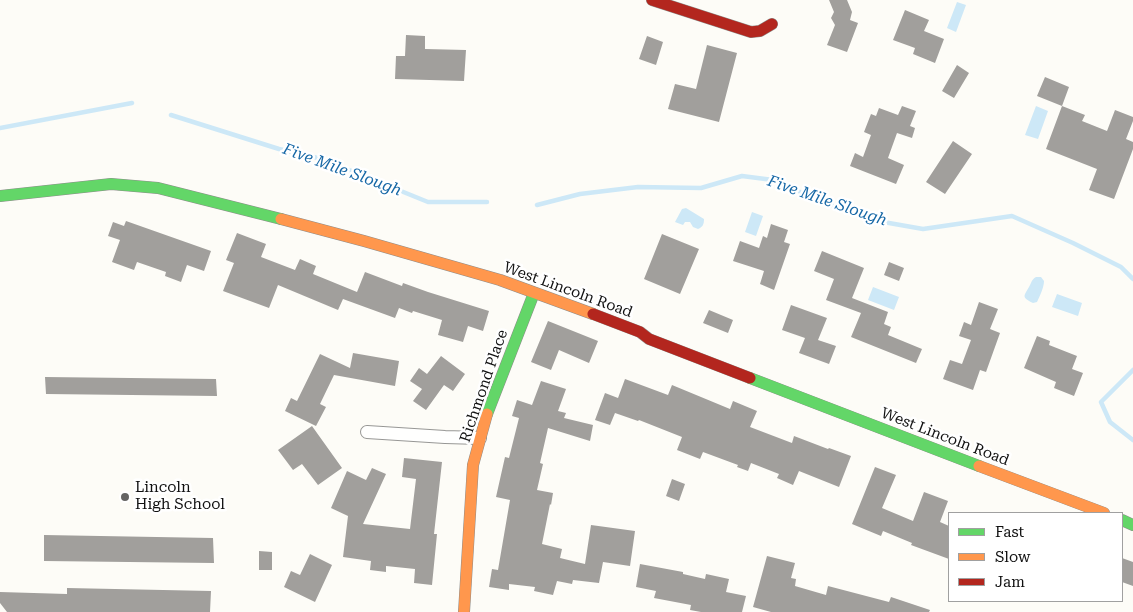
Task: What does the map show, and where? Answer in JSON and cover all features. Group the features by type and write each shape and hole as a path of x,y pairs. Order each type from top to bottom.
{"street":[{"path":"652,0 751,32 757,33 772,24"},
{"name":"West Lincoln Road","path":"0,196 111,184 158,188 207,199 364,241 500,280 640,332 649,339 752,380 1101,512"},
{"name":"Richmond Place","path":"464,612 473,466 486,414 534,292"},
{"path":"367,432 480,438"}],"water":[{"path":"957,2 966,5 956,32 947,28"},
{"path":"1036,106 1048,111 1038,139 1025,135"},
{"path":"686,208 704,219 701,227 698,229 693,227 690,222 685,222 683,225 675,222 682,209"},
{"path":"752,212 763,216 756,236 745,232"},
{"path":"1036,277 1041,277 1044,283 1037,302 1033,303 1025,298 1025,296 1032,280"},
{"path":"873,287 899,297 894,310 868,300"},
{"path":"1057,294 1082,303 1078,316 1052,307"}],"building":[{"path":"829,0 847,0 852,12 850,20 858,23 847,52 827,45 835,25 831,18 834,12"},
{"path":"905,10 929,20 924,31 944,39 935,63 913,54 915,48 893,40"},
{"path":"406,35 425,36 425,49 466,50 464,81 395,79 396,56 405,56"},
{"path":"647,36 663,42 656,65 639,59"},
{"path":"707,45 737,53 719,122 668,109 675,84 696,89"},
{"path":"957,65 969,73 954,98 942,91"},
{"path":"1045,77 1069,87 1062,106 1037,96"},
{"path":"902,106 916,111 910,126 915,128 912,138 897,133 888,158 904,165 896,184 850,166 855,153 863,157 871,135 864,132 871,114 876,116 879,108 898,115"},
{"path":"1062,106 1085,115 1082,121 1107,131 1115,110 1133,117 1126,139 1133,142 1133,149 1114,199 1089,190 1097,169 1046,149"},
{"path":"953,141 972,154 945,194 926,182"},
{"path":"126,221 211,251 204,271 187,265 181,282 165,276 166,272 137,262 134,270 112,262 120,240 108,236 113,222 124,226"},
{"path":"771,224 788,230 784,242 790,244 774,290 760,284 764,271 733,261 740,241 759,248 763,236 767,238"},
{"path":"237,233 266,244 261,257 295,270 300,259 316,266 313,274 357,292 365,272 402,286 403,283 489,311 483,331 468,326 463,342 438,335 442,320 413,311 412,313 399,308 395,318 343,299 338,310 278,285 269,308 223,291 234,263 226,260"},
{"path":"662,234 699,249 680,294 644,279"},
{"path":"822,251 864,268 852,298 888,312 884,324 891,327 888,335 922,349 916,363 851,337 861,313 826,300 834,279 814,271"},
{"path":"889,262 904,268 899,281 884,275"},
{"path":"979,302 998,309 990,329 1000,333 986,372 980,370 973,390 943,379 950,360 962,364 971,340 959,336 964,322 971,325"},
{"path":"791,305 827,318 818,340 836,346 829,364 799,353 805,338 782,330"},
{"path":"709,310 733,320 728,333 703,323"},
{"path":"548,321 598,341 589,363 559,350 551,370 531,362"},
{"path":"1037,336 1050,341 1049,345 1077,356 1072,369 1083,373 1074,396 1054,388 1056,382 1024,368"},
{"path":"353,353 399,361 395,386 334,375 320,404 326,407 316,426 285,411 291,398 297,401 320,354 350,368"},
{"path":"441,356 465,374 453,391 444,385 426,410 413,401 422,389 410,381 419,368 427,374"},
{"path":"45,377 216,379 217,396 46,394"},
{"path":"625,379 668,395 672,385 730,409 733,401 757,411 750,427 792,443 794,436 851,456 839,487 799,471 793,485 777,478 779,474 751,463 748,471 737,467 738,465 703,452 700,459 677,450 682,437 639,420 615,413 610,425 595,420 605,393 618,398"},
{"path":"541,381 566,389 558,411 566,413 564,418 593,425 590,441 548,428 540,463 543,464 537,490 553,493 542,544 562,549 560,558 585,564 591,525 635,531 630,566 603,562 599,583 573,580 572,584 557,581 553,595 534,591 535,587 509,584 509,590 489,587 492,569 498,570 510,500 496,497 505,457 509,458 519,418 512,416 517,400 532,405"},
{"path":"312,426 342,468 318,485 302,464 293,470 278,450"},
{"path":"404,458 442,462 434,534 437,534 432,585 414,583 415,569 386,566 386,572 370,570 371,561 343,557 348,516 331,508 347,471 366,480 372,468 386,474 363,524 410,529 416,479 402,477"},
{"path":"875,467 896,475 882,508 913,521 924,492 948,501 940,522 948,526 948,559 911,545 912,543 883,531 881,536 852,524"},
{"path":"672,479 685,484 679,501 666,496"},
{"path":"44,535 213,538 214,563 44,561"},
{"path":"259,551 272,552 272,570 259,570"},
{"path":"310,554 332,565 315,602 284,587 291,571 300,575"},
{"path":"767,556 795,563 791,578 796,579 795,586 826,595 828,586 889,602 891,597 930,610 929,612 771,612 753,607"},
{"path":"1123,558 1133,562 1133,586 1123,582"},
{"path":"640,564 683,572 683,574 705,579 706,574 729,579 726,592 746,596 742,612 701,612 690,610 691,605 654,598 656,591 636,587"},
{"path":"67,588 211,591 210,612 7,612 0,603 0,592 67,594"}],"waterway":[{"name":"Five Mile Slough","path":"0,128 132,103"},
{"name":"Five Mile Slough","path":"171,115 279,149 322,159 428,202 487,202"},
{"name":"Five Mile Slough","path":"537,205 580,194 638,187 701,188 742,176 773,180 818,200 872,220 923,229 1012,216 1121,267 1133,279"},
{"name":"Five Mile Slough","path":"1133,370 1101,402 1110,422 1133,440"}],"traffic: fast":[{"path":"0,196 111,184 158,188 281,219"},
{"path":"487,414 534,293"},
{"path":"750,378 979,466"},
{"path":"1123,520 1133,525"}],"traffic: slow":[{"path":"281,219 500,280 593,314"},
{"path":"464,612 473,465 487,414"},
{"path":"979,466 1101,512"}],"traffic: jam":[{"path":"652,0 751,32 760,31 772,24"},
{"path":"593,314 640,332 649,339 750,378"}],"place":[{"name":"Lincoln High School","path":"125,497"}]}
